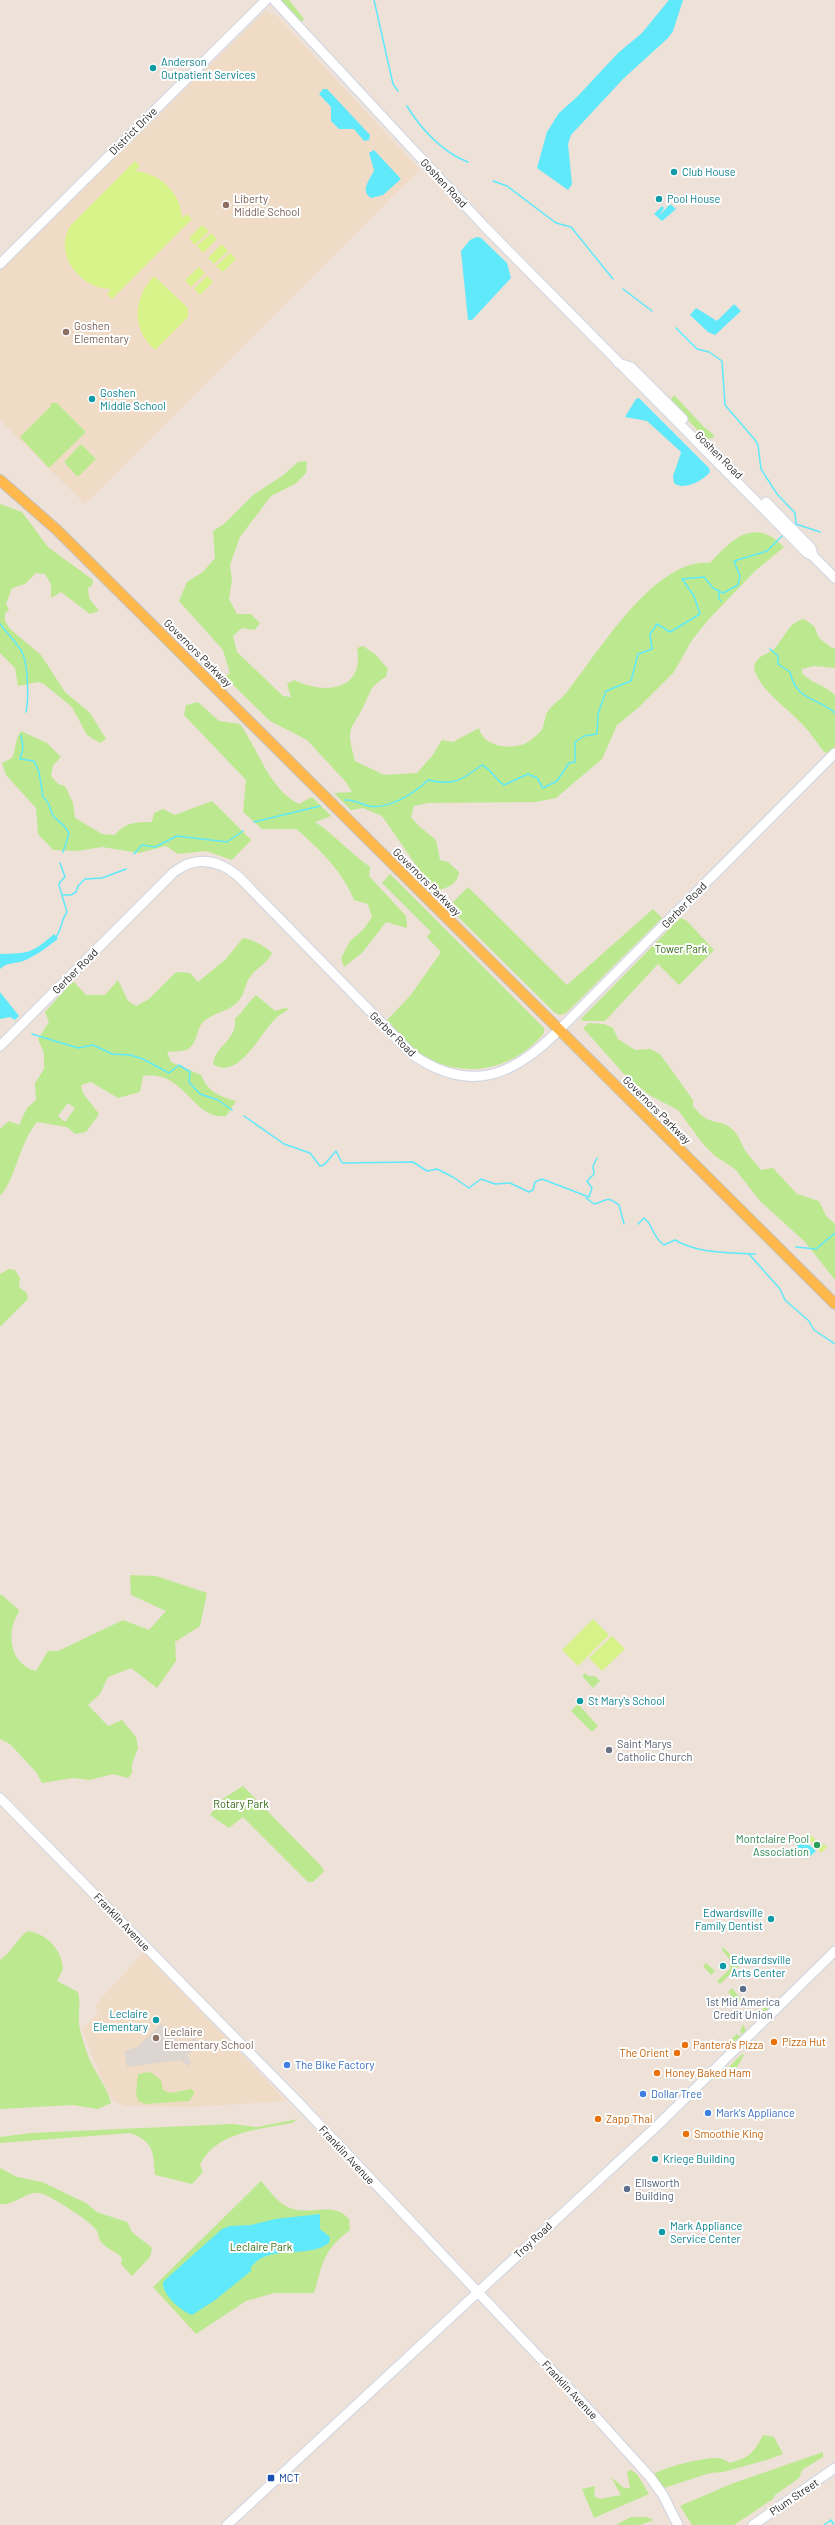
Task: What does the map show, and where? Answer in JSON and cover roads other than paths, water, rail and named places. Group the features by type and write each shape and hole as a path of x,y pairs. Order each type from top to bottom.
{"main road":[{"name":"Governors Parkway","path":"0,480 62,535 835,1304"}],"street":[{"name":"District Drive","path":"0,264 266,0"},
{"name":"Goshen Road","path":"274,0 455,196 618,363 631,367 811,548 813,556 835,578"},
{"name":"Gerber Road","path":"0,1046 174,872 188,864 202,861 219,863 232,872 400,1043 432,1067 463,1076 476,1076 502,1072 526,1059 559,1030 835,753"},
{"name":"Franklin Avenue","path":"0,1798 299,2103 650,2477 663,2495 678,2525"},
{"name":"Troy Road","path":"227,2525 657,2126 835,1951"},
{"name":"Plum Street","path":"753,2525 835,2468"}],"water":[{"path":"669,0 683,0 673,31 668,38 623,79 571,135 568,144 572,184 568,190 537,168 547,132 559,113 578,96 618,53 642,33"},
{"path":"323,89 327,89 370,135 369,140 364,141 354,129 339,129 331,121 331,107 319,94"},
{"path":"374,150 401,179 383,195 371,198 366,192 366,188 374,170 369,153"},
{"path":"670,204 676,209 662,221 654,214 662,206 664,208 659,216"},
{"path":"477,237 481,238 507,263 511,278 472,320 468,320 461,251 470,240"},
{"path":"734,304 741,311 715,335 708,332 690,315 696,308 717,321"},
{"path":"639,398 709,468 710,472 703,479 693,484 682,486 674,483 673,476 681,453 680,451 647,421 625,417 636,399"},
{"path":"54,934 58,939 41,951 28,959 8,964 0,969 0,954 24,953 34,949"},
{"path":"0,992 19,1016 15,1020 10,1017 0,1019"},
{"path":"801,1838 816,1851 807,1859 795,1843"},
{"path":"320,2214 320,2229 330,2237 329,2243 310,2251 278,2253 259,2260 251,2267 251,2271 214,2301 192,2315 173,2302 166,2292 163,2282 222,2229 230,2226 251,2225 275,2219"}],"waterway":[{"path":"374,0 393,84 398,91"},
{"path":"407,106 418,123 433,139 450,153 468,162"},
{"path":"493,181 507,186 556,223 571,227 613,279"},
{"path":"623,289 652,311"},
{"path":"676,328 697,349 709,352 722,361 725,405 758,445 761,469 777,494 795,513 796,524 820,532"},
{"path":"345,800 376,807 393,803 409,795 428,780 437,782 451,782 469,775 482,765 504,785 528,774 537,778 543,788 557,781 569,763 575,762 575,742 584,736 597,734 598,714 606,691 631,681 638,654 652,649 650,634 657,624 670,632 700,614 694,596 682,579 704,577 713,588 723,593 738,585 740,576 734,561 767,551 783,535"},
{"path":"719,591 719,599 721,601"},
{"path":"0,624 20,648 24,657 27,681 26,712"},
{"path":"770,649 778,656 778,664 790,672 793,681 802,693 835,713"},
{"path":"21,735 23,748 20,759 34,761 39,772 43,797 54,817 65,826 68,831 69,834 63,852"},
{"path":"254,822 320,806"},
{"path":"134,854 142,845 155,847 177,836 227,842 243,831"},
{"path":"56,937 67,912 59,885 65,877 60,863"},
{"path":"63,895 71,895 76,892 78,886 85,879 102,878 126,869"},
{"path":"32,1034 78,1048 93,1045 112,1054 130,1055 143,1059 169,1073 179,1065 190,1072 189,1082 200,1094 218,1100 232,1110"},
{"path":"244,1116 284,1144 310,1153 320,1166 324,1165 336,1151 342,1163 413,1162 427,1171 437,1169 453,1177 469,1188 481,1179 495,1184 510,1183 529,1192 533,1190 535,1182 542,1179 589,1197 592,1188 587,1181 594,1174 593,1166 597,1158"},
{"path":"586,1198 594,1204 609,1199 619,1205 624,1224"},
{"path":"638,1224 644,1218 650,1224 657,1238 664,1245 675,1240 684,1245 703,1250 755,1254"},
{"path":"796,1247 816,1249 835,1233"},
{"path":"749,1254 780,1289 785,1300 809,1321 814,1330 835,1344"},
{"path":"824,2525 831,2520 834,2525"}],"place":[{"name":"Anderson Outpatient Services","path":"153,68"},
{"name":"Club House","path":"674,172"},
{"name":"Pool House","path":"659,199"},
{"name":"Liberty Middle School","path":"226,205"},
{"name":"Goshen Elementary","path":"66,332"},
{"name":"Goshen Middle School","path":"92,399"},
{"name":"St Mary's School","path":"580,1701"},
{"name":"Saint Marys Catholic Church","path":"609,1750"},
{"name":"Montclaire Pool Association","path":"817,1845"},
{"name":"Edwardsville Family Dentist","path":"771,1919"},
{"name":"Edwardsville Arts Center","path":"723,1966"},
{"name":"1st Mid America Credit Union","path":"743,1989"},
{"name":"Leclaire Elementary","path":"156,2020"},
{"name":"Leclaire Elementary School","path":"156,2038"},
{"name":"Pizza Hut","path":"774,2042"},
{"name":"Pantera's Pizza","path":"685,2045"},
{"name":"The Orient","path":"677,2053"},
{"name":"The Bike Factory","path":"287,2065"},
{"name":"Honey Baked Ham","path":"657,2073"},
{"name":"Dollar Tree","path":"643,2094"},
{"name":"Mark's Appliance","path":"708,2113"},
{"name":"Zapp Thai","path":"598,2119"},
{"name":"Smoothie King","path":"686,2134"},
{"name":"Kriege Building","path":"655,2159"},
{"name":"Ellsworth Building","path":"627,2189"},
{"name":"Mark Appliance Service Center","path":"662,2232"},
{"name":"MCT","path":"271,2478"}],"park label":[{"name":"Tower Park","path":"681,949"},
{"name":"Rotary Park","path":"241,1804"},
{"name":"Leclaire Park","path":"261,2247"}]}
